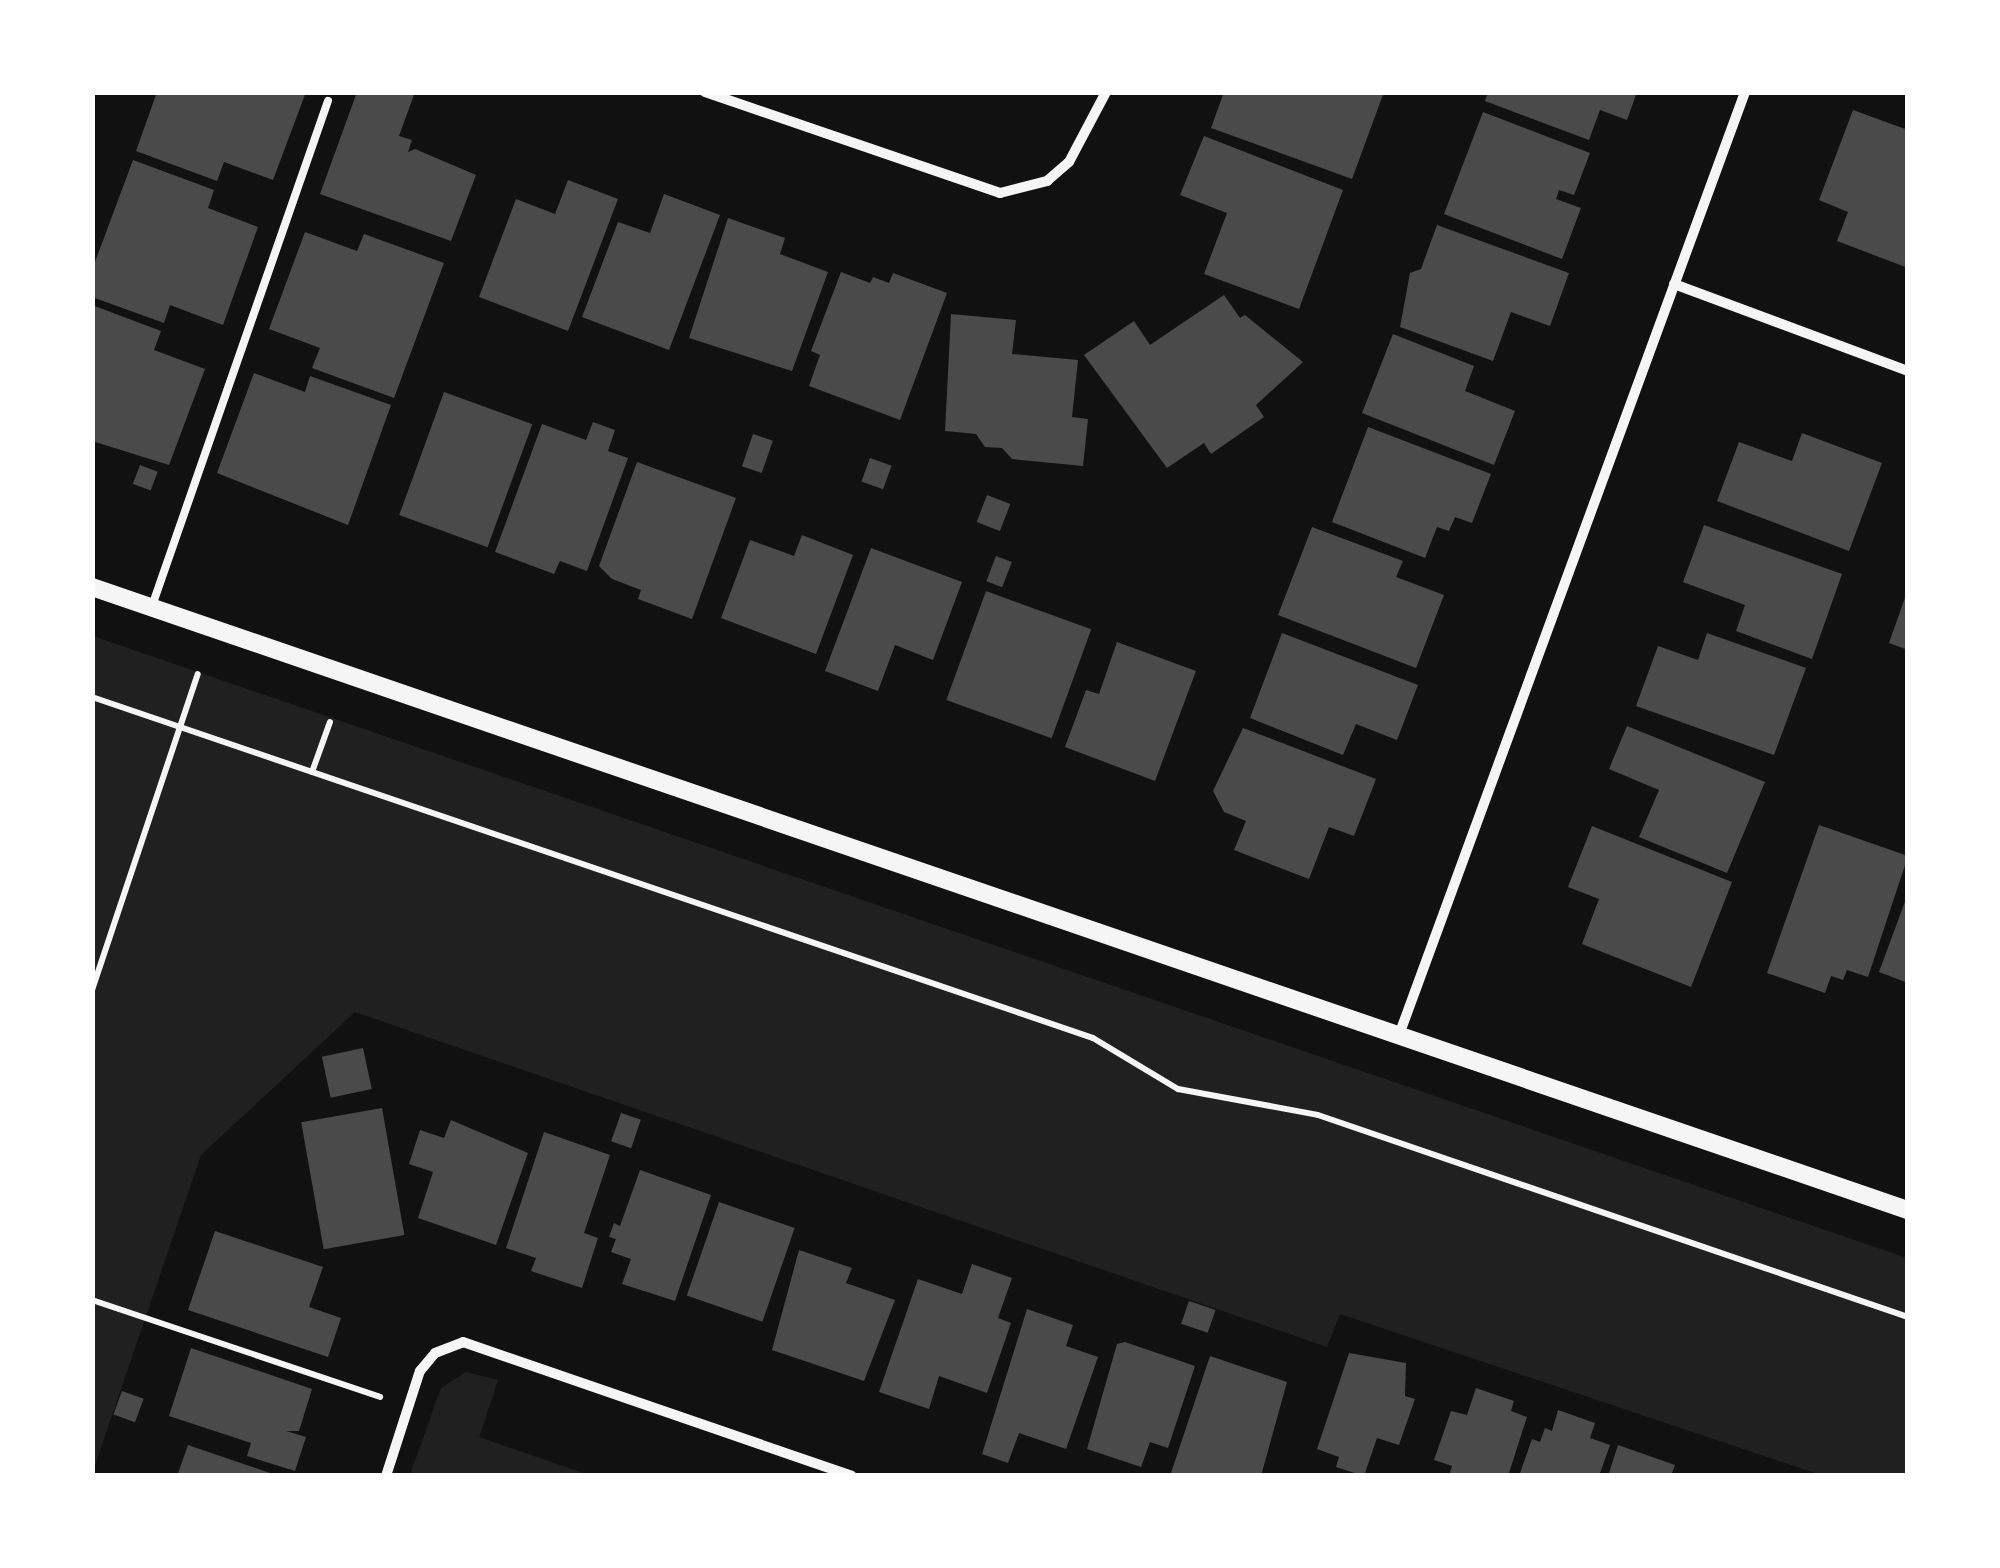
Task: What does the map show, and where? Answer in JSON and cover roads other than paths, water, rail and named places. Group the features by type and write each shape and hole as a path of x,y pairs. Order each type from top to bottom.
{"street":[{"path":"705,92 972,189 1021,192 1047,181 1086,139 1106,92"},
{"path":"1399,1036 1745,92"},
{"path":"1674,284 1908,371"},
{"path":"92,587 1908,1210"},
{"path":"386,1476 427,1362 463,1342 852,1476"}],"lane":[{"path":"152,607 328,101"}]}
